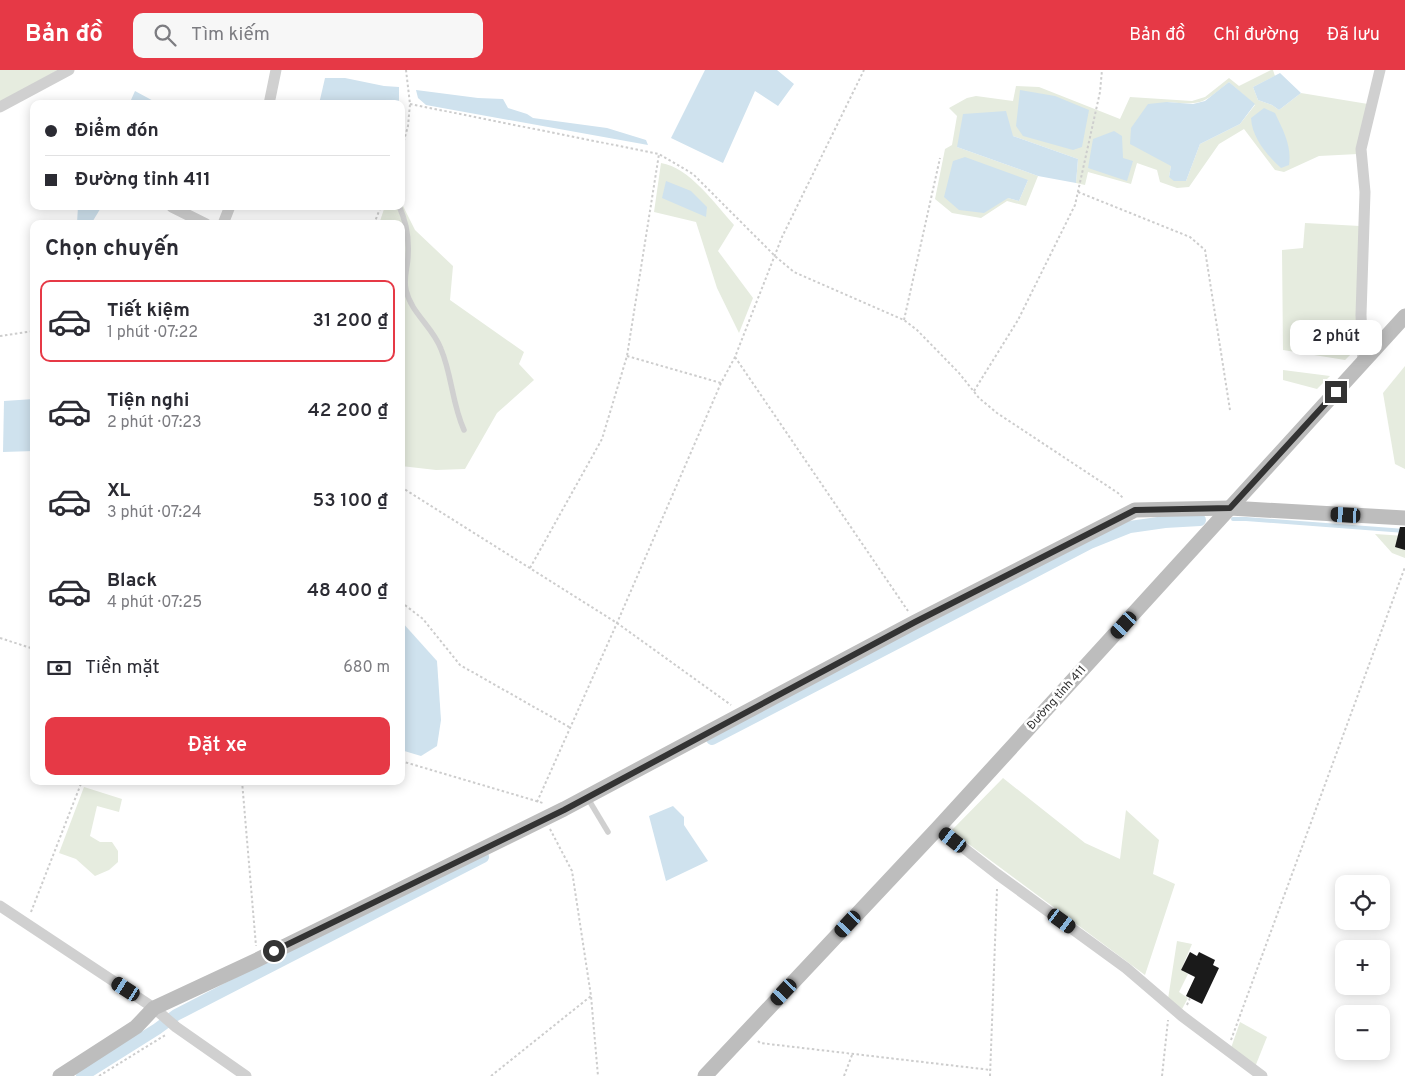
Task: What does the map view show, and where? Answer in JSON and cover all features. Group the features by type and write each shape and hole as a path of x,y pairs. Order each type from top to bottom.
{"main road":[{"name":"Đường tỉnh 411","path":"705,1076 938,828 1405,316"},
{"path":"60,1076 136,1027 155,1008 564,810 915,622 1135,510 1230,508 1405,518"}],"street":[{"path":"0,107 69,70"},
{"path":"270,100 276,70"},
{"path":"1363,363 1360,315 1365,192 1361,149 1380,70"},
{"path":"178,210 198,220"},
{"path":"938,828 997,874 1126,968 1169,1005 1262,1076"},
{"path":"0,906 155,1008 177,1028 246,1076"}],"lane":[{"path":"405,229 408,241 405,274"},
{"path":"405,285 418,315 437,338 446,363 457,415 464,430"},
{"path":"587,797 608,832"}],"path":[{"path":"405,137 410,104 406,70"},
{"path":"537,802 617,624 721,382 734,357 776,257 782,237 864,70"},
{"path":"974,391 1018,320 1075,205 1100,92 1102,70"},
{"path":"410,104 659,154 693,174 776,257 794,272 904,320 917,330 997,413 1118,493 1135,510"},
{"path":"530,568 602,438 628,356 659,154"},
{"path":"904,320 940,158"},
{"path":"1078,192 1190,237 1205,250 1230,410"},
{"path":"0,336 30,332"},
{"path":"628,356 721,382"},
{"path":"734,357 915,622"},
{"path":"405,490 617,624 743,714"},
{"path":"1227,1051 1405,567"},
{"path":"405,605 422,619 460,665 571,728"},
{"path":"0,638 30,648"},
{"path":"405,762 564,810"},
{"path":"26,924 80,785"},
{"path":"242,785 257,960"},
{"path":"545,818 572,871 591,996 598,1076"},
{"path":"990,1076 997,874"},
{"path":"491,1076 591,996"},
{"path":"1162,1076 1169,1005"},
{"path":"99,1076 177,1028"},
{"path":"746,1032 760,1043 991,1070"},
{"path":"844,1076 852,1055"}],"shaded area":[{"path":"0,70 58,70 0,103"},
{"path":"1273,70 1275,76 1253,87 1258,100 1272,105 1279,110 1301,93 1368,104 1358,154 1319,156 1284,172 1275,170 1244,129 1219,144 1189,187 1177,188 1160,182 1157,170 1137,163 1131,184 1088,172 1085,185 1076,183 1078,159 1013,136 957,147 1038,176 1026,206 1007,201 981,218 952,213 935,199 945,149 952,145 957,116 949,108 967,98 976,96 1013,101 1016,86 1039,87 1120,119 1130,97 1192,101 1205,97 1229,78 1239,86","holes":["1229,82 1255,105 1240,124 1200,144 1186,181 1169,177 1171,166 1167,102 1195,103 1207,99","1028,180 1019,201 1008,198"]},
{"path":"661,163 671,166 692,179 734,225 718,251 753,298 739,333 717,288 696,222 654,212"},
{"path":"384,210 405,210 415,230 453,266 450,300 524,352 519,364 534,380 497,413 465,469 436,470 405,466 405,220 380,220"},
{"path":"1305,223 1360,226 1357,348 1345,360 1283,350 1282,250 1303,248"},
{"path":"1405,366 1405,469 1395,464 1383,393"},
{"path":"1283,370 1330,376 1317,389 1283,380"},
{"path":"1375,534 1405,536 1405,558 1392,553"},
{"path":"1003,778 1085,843 1120,859 1126,810 1159,840 1153,874 1175,884 1145,975 951,831"},
{"path":"84,787 122,799 119,812 97,806 90,836 100,842 112,842 118,851 118,862 109,870 95,876 76,859 59,853"},
{"path":"1177,941 1192,944 1181,970 1188,974 1179,992 1188,998 1182,1009 1168,999"},
{"path":"1240,1022 1267,1037 1255,1067 1231,1048"}],"water":[{"path":"705,70 777,70 794,84 778,106 755,91 723,163 671,138"},
{"path":"1280,73 1301,93 1279,110 1272,105 1258,100 1253,87"},
{"path":"325,78 345,78 399,87 399,100 320,100"},
{"path":"1229,82 1255,104 1240,124 1200,144 1186,181 1174,181 1169,177 1171,166 1130,144 1131,128 1148,104 1167,102 1193,104 1205,101"},
{"path":"416,90 478,98 503,99 508,108 533,118 607,128 646,140 648,145 426,105 418,98"},
{"path":"1020,90 1055,96 1089,110 1082,147 1073,150 1023,136 1016,126"},
{"path":"135,91 152,100 131,100"},
{"path":"1264,108 1275,113 1288,145 1289,165 1281,168 1261,146 1252,125 1251,118"},
{"path":"1006,111 1013,136 1078,159 1076,183 1038,176 957,147 963,114"},
{"path":"1114,131 1122,136 1123,158 1133,161 1127,181 1088,168 1093,139"},
{"path":"965,157 1028,180 1019,201 1008,198 984,213 959,210 944,197 953,161"},
{"path":"666,181 691,191 707,207 706,217 662,198"},
{"path":"78,210 100,210 93,220 77,220"},
{"path":"30,399 30,451 3,452 4,401"},
{"path":"405,625 437,661 441,720 437,746 421,756 405,751"},
{"path":"673,806 684,817 684,825 708,861 666,881 649,816"}],"building":[{"path":"1400,527 1405,527 1405,550 1395,547"},
{"path":"1190,952 1197,956 1199,952 1215,960 1213,965 1219,968 1202,1004 1186,996 1195,977 1181,970"}],"waterway":[{"path":"1233,519 1405,531"},
{"path":"712,739 1090,543 1130,527 1200,520"},
{"path":"82,1076 176,1015 483,857"}],"route":[{"path":"274,951 564,810 915,622 1135,510 1230,508 1336,392"}]}
